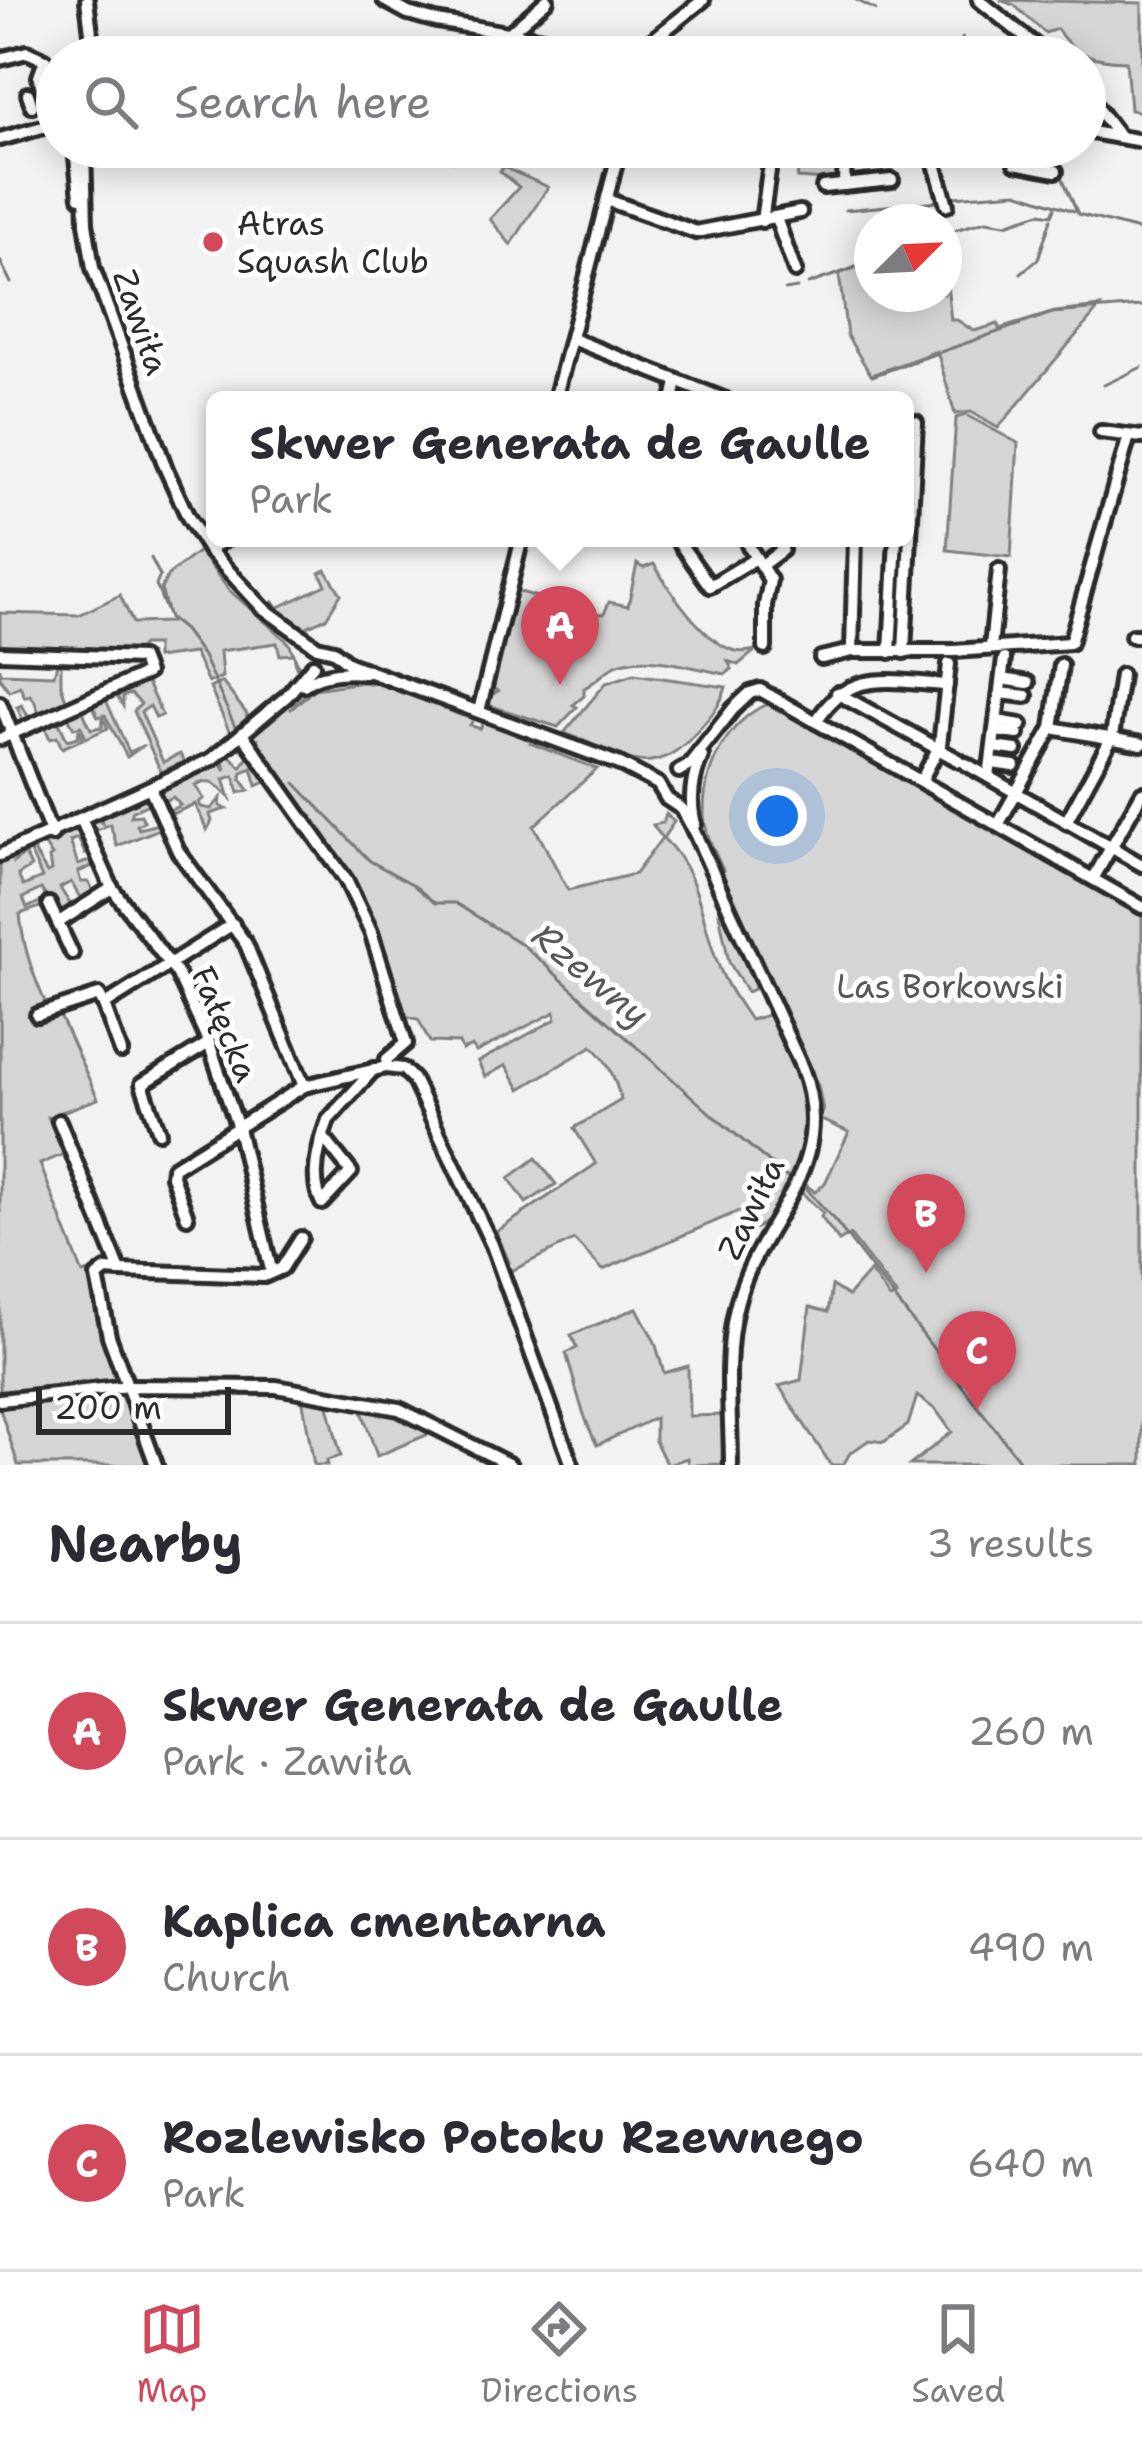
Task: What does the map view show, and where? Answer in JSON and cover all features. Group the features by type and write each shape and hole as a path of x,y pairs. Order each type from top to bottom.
{"street":[{"path":"86,0 91,36"},
{"path":"384,0 408,13 522,36"},
{"path":"508,34 547,0"},
{"path":"658,36 703,0"},
{"path":"979,0 1024,36"},
{"path":"0,59 25,47 36,54"},
{"path":"1106,121 1118,137"},
{"path":"0,140 36,130"},
{"path":"1106,135 1142,141"},
{"name":"Zawiła","path":"82,168 93,268 171,481 206,545"},
{"path":"558,391 615,168"},
{"path":"844,168 844,185"},
{"path":"936,168 947,204"},
{"path":"1041,168 1056,171"},
{"path":"770,171 769,220 795,272"},
{"path":"823,187 892,179"},
{"path":"607,200 696,232 800,212"},
{"path":"572,339 702,391"},
{"path":"675,391 677,382"},
{"path":"914,454 916,422"},
{"path":"821,658 852,651 1070,643 1135,437 1101,432"},
{"path":"914,487 928,488"},
{"name":"Zawiła","path":"207,547 247,593 280,621 339,658 620,764 660,775 675,772 694,780 690,805 704,852"},
{"path":"209,550 214,547"},
{"path":"479,711 520,547"},
{"path":"682,547 710,586 782,547"},
{"path":"752,547 770,580 765,648"},
{"path":"852,651 855,547"},
{"path":"896,547 897,652"},
{"path":"897,652 907,547"},
{"path":"992,647 999,570"},
{"name":"Zawiła","path":"280,621 322,676 392,679"},
{"path":"0,855 212,759 286,696 324,650"},
{"path":"0,653 141,658 147,673 0,739"},
{"path":"336,673 339,658"},
{"path":"989,777 1004,659"},
{"path":"921,782 939,750 949,664"},
{"path":"998,825 1052,728 1061,665"},
{"path":"1066,822 1112,737 1121,675"},
{"path":"286,696 322,676"},
{"path":"1002,679 1028,682"},
{"path":"816,722 837,693 851,684 947,685"},
{"path":"662,791 663,783 688,766 743,699 760,690 1141,904"},
{"path":"837,693 1142,866"},
{"path":"1000,693 1026,696"},
{"path":"0,703 52,835"},
{"path":"996,726 1020,729"},
{"path":"1052,728 1142,744"},
{"path":"243,735 346,880 370,932 406,1043 334,1110 323,1137 315,1177 322,1203 351,1172 323,1137"},
{"path":"694,780 710,737"},
{"path":"994,747 1016,750"},
{"name":"Zawiła","path":"620,764 655,782 683,811 796,1054 813,1107 810,1146 801,1172 735,1310 730,1465"},
{"path":"992,764 1014,766"},
{"path":"151,790 178,851 250,954 304,1086"},
{"path":"1093,879 1142,793"},
{"path":"676,804 692,798"},
{"name":"Fałęcka","path":"82,821 112,888 170,964 209,1043 238,1128 271,1270"},
{"path":"59,922 112,888"},
{"path":"49,904 72,953"},
{"path":"104,1005 233,924"},
{"path":"37,1015 99,995 121,1052"},
{"path":"159,1132 142,1084 209,1043"},
{"path":"187,1217 173,1168 304,1086 380,1068 403,1070 413,1078 487,1235 572,1465"},
{"path":"58,1121 119,1270"},
{"path":"156,1465 109,1336 97,1283 101,1273 263,1276 282,1268 301,1238"},
{"path":"0,1400 129,1386 263,1385 385,1406 510,1465"}],"green space":[{"path":"1000,0 1142,3 1142,112 1130,110 1126,61 1106,59 1106,36 1063,36 1057,29 1045,33 1014,5"},
{"path":"505,168 548,187 511,245 490,219 519,187 500,172"},
{"path":"799,168 842,168 841,181 797,178"},
{"path":"854,268 854,312 950,312 951,320 974,331 1100,307 998,428 971,412 955,414 937,351 871,375 847,336 839,274"},
{"path":"966,415 1018,443 1011,557 947,550 956,418"},
{"path":"199,551 229,590 289,643 294,654 280,655 277,643 220,651 222,677 208,683 194,653 156,658 156,645 142,645 134,655 131,650 68,648 67,653 58,652 58,647 23,647 22,651 20,646 0,646 0,613 79,615 120,595 133,623 170,622 161,589 168,575"},
{"path":"637,564 643,568 654,564 678,601 724,647 756,650 738,665 728,661 732,669 726,674 656,661 616,665 584,688 584,696 573,705 577,707 558,727 488,705 488,697 498,691 492,688 517,591 604,614 609,602 628,606"},
{"path":"326,570 341,594 326,618 304,628 270,609 273,602 279,607 326,585 320,573"},
{"path":"49,660 61,660 61,685 68,705 47,715 45,711 46,715 25,725 17,707 22,705 29,718 40,715 34,700 25,697 20,686 9,691 0,678 0,668 1,673 54,675 57,664"},
{"path":"634,674 726,687 717,707 694,735 662,758 632,760 564,733 606,683"},
{"path":"144,677 162,715 156,718 150,706 141,712 163,762 180,754 184,762 161,772 134,711 141,704 131,694 123,696 123,706 116,695 106,700 129,752 144,745 127,757 105,715 98,717 93,706 83,712 91,729 102,727 103,718 108,728 86,738 81,726 74,728 68,717 59,723 67,740 78,737 79,729 83,739 62,748 57,737 50,739 45,727 33,734 30,728"},
{"path":"222,682 247,714 245,727 223,745 220,741 230,733 210,688"},
{"path":"362,682 412,691 475,718 470,725 480,729 485,719 532,736 530,743 597,769 534,826 568,890 635,874 662,838 653,825 663,823 666,814 674,822 663,838 687,869 724,978 750,1020 771,1014 799,1085 804,1108 801,1153 763,1224 754,1229 739,1211 603,1270 574,1240 507,1273 509,1262 496,1232 596,1164 574,1128 621,1100 611,1071 592,1046 520,1089 506,1065 485,1077 478,1062 556,1019 555,1012 476,1052 472,1046 462,1050 459,1043 430,1042 418,1019 400,1015 372,928 267,763 265,752 252,745 257,739 249,740 251,733 308,686 290,710 314,689"},
{"name":"Las Borkowski","path":"769,703 1142,911 1142,1465 910,1465 952,1432 936,1410 917,1396 908,1425 884,1442 869,1440 850,1453 843,1465 831,1465 779,1386 801,1380 810,1307 828,1312 832,1286 848,1296 870,1271 890,1299 897,1296 850,1235 839,1241 821,1217 823,1213 799,1190 802,1182 815,1192 825,1183 849,1132 819,1119 823,1110 818,1086 717,874 723,870 706,829 705,798 720,749 741,722"},
{"path":"241,744 270,780 257,786 252,768 242,772 249,790 239,793 234,776 224,779 230,798 211,782 195,785 204,799 199,802 201,807 211,809 221,798 220,806 226,809 210,814 207,830 195,804 165,817 162,808 180,805 173,797 159,803 157,792 218,761 226,770 222,759 228,754 241,767 248,757 245,749 235,749"},
{"path":"150,797 153,802 131,816 141,815 144,821 137,825 139,829 162,823 162,828 117,846 110,824 91,833 90,823 97,819 102,823 101,818"},
{"path":"79,828 93,850 85,854 78,838 70,841 78,865 92,860 95,865 78,872 81,882 88,882 93,890 107,883 108,887 83,903 71,882 60,888 74,910 60,918 41,889 23,898 27,908 40,902 46,905 20,914 26,951 48,1009 56,1007 98,1099 48,1117 53,1129 64,1135 69,1152 40,1164 83,1274 93,1271 103,1321 155,1465 18,1465 0,1409 0,859 15,854 14,862 25,854 31,867 18,875 23,886 42,878 29,849 39,844 33,850 47,873 52,856 43,842"},
{"path":"723,910 758,987 747,992 729,962 719,913"},
{"path":"536,1158 556,1184 526,1203 509,1178"},
{"path":"637,1308 664,1373 688,1366 689,1416 723,1415 722,1464 688,1465 687,1458 667,1465 655,1441 655,1418 597,1445 566,1353 577,1348 571,1335"},
{"path":"302,1397 327,1402 341,1456 327,1460 328,1465 314,1465"},
{"path":"360,1405 401,1413 436,1431 377,1456"}],"waterway":[{"path":"856,0 876,10"},
{"path":"1058,168 1078,214 1142,231"},
{"path":"953,197 1017,192 1074,211"},
{"path":"845,210 939,201"},
{"path":"962,228 986,221 1006,224 1040,213 1052,215 1055,208"},
{"path":"1021,273 1038,259 1051,219"},
{"path":"0,261 11,283"},
{"path":"808,284 854,268"},
{"path":"785,290 797,288"},
{"path":"872,376 1052,313 1142,306"},
{"path":"1104,385 1142,367"},
{"name":"Rzewny","path":"151,558 169,618 203,656 236,729"},
{"name":"Rzewny","path":"295,783 370,861 435,903 455,903 523,945 789,1179"},
{"name":"Rzewny","path":"803,1185 1023,1465"}],"place":[{"name":"Atras Squash Club","path":"213,242"},
{"name":"Skwer Generała de Gaulle","path":"560,685"},
{"name":"Kaplica cmentarna","path":"926,1273"},
{"name":"Rozlewisko Potoku Rzewnego","path":"977,1410"}]}
